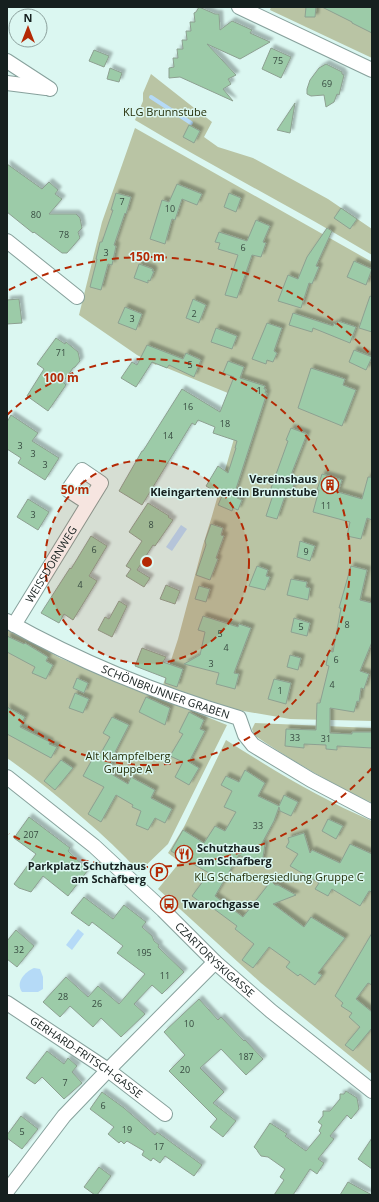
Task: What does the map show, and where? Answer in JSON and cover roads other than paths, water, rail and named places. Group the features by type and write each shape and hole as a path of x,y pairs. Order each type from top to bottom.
{"street":[{"path":"239,7 372,70"},
{"path":"7,61 50,89 7,83"},
{"path":"7,241 77,297"},
{"name":"WEISSDORNWEG","path":"10,623 88,503"},
{"name":"SCHÖNBRUNNER GRABEN","path":"10,623 57,648 114,673 204,708 239,718 245,735 253,745 311,780 372,812"},
{"name":"CZARTORYSKIGASSE","path":"7,777 94,846 163,910 215,962 271,1011 372,1091"},
{"path":"7,1190 64,1116 215,962"},
{"name":"GERHARD-FRITSCH-GASSE","path":"7,1002 108,1070 165,1114"}],"water":[{"path":"181,525 187,529 172,551 166,547"},
{"path":"78,929 84,934 72,950 66,945"},
{"path":"34,968 40,969 43,977 43,989 38,992 22,992 20,988 20,981 27,972"}],"waterway":[{"path":"151,97 191,123"}],"place":[{"name":"Vereinshaus Kleingartenverein Brunnstube","path":"330,485"},
{"name":"Schutzhaus am Schafberg","path":"184,854"},
{"name":"Parkplatz Schutzhaus am Schafberg","path":"159,872"},
{"name":"Twarochgasse","path":"169,904"}],"park label":[{"name":"KLG Brunnstube","path":"165,112"},
{"name":"Alt Klampfelberg Gruppe A","path":"128,762"},
{"name":"KLG Schafbergsiedlung Gruppe C","path":"279,877"}]}
